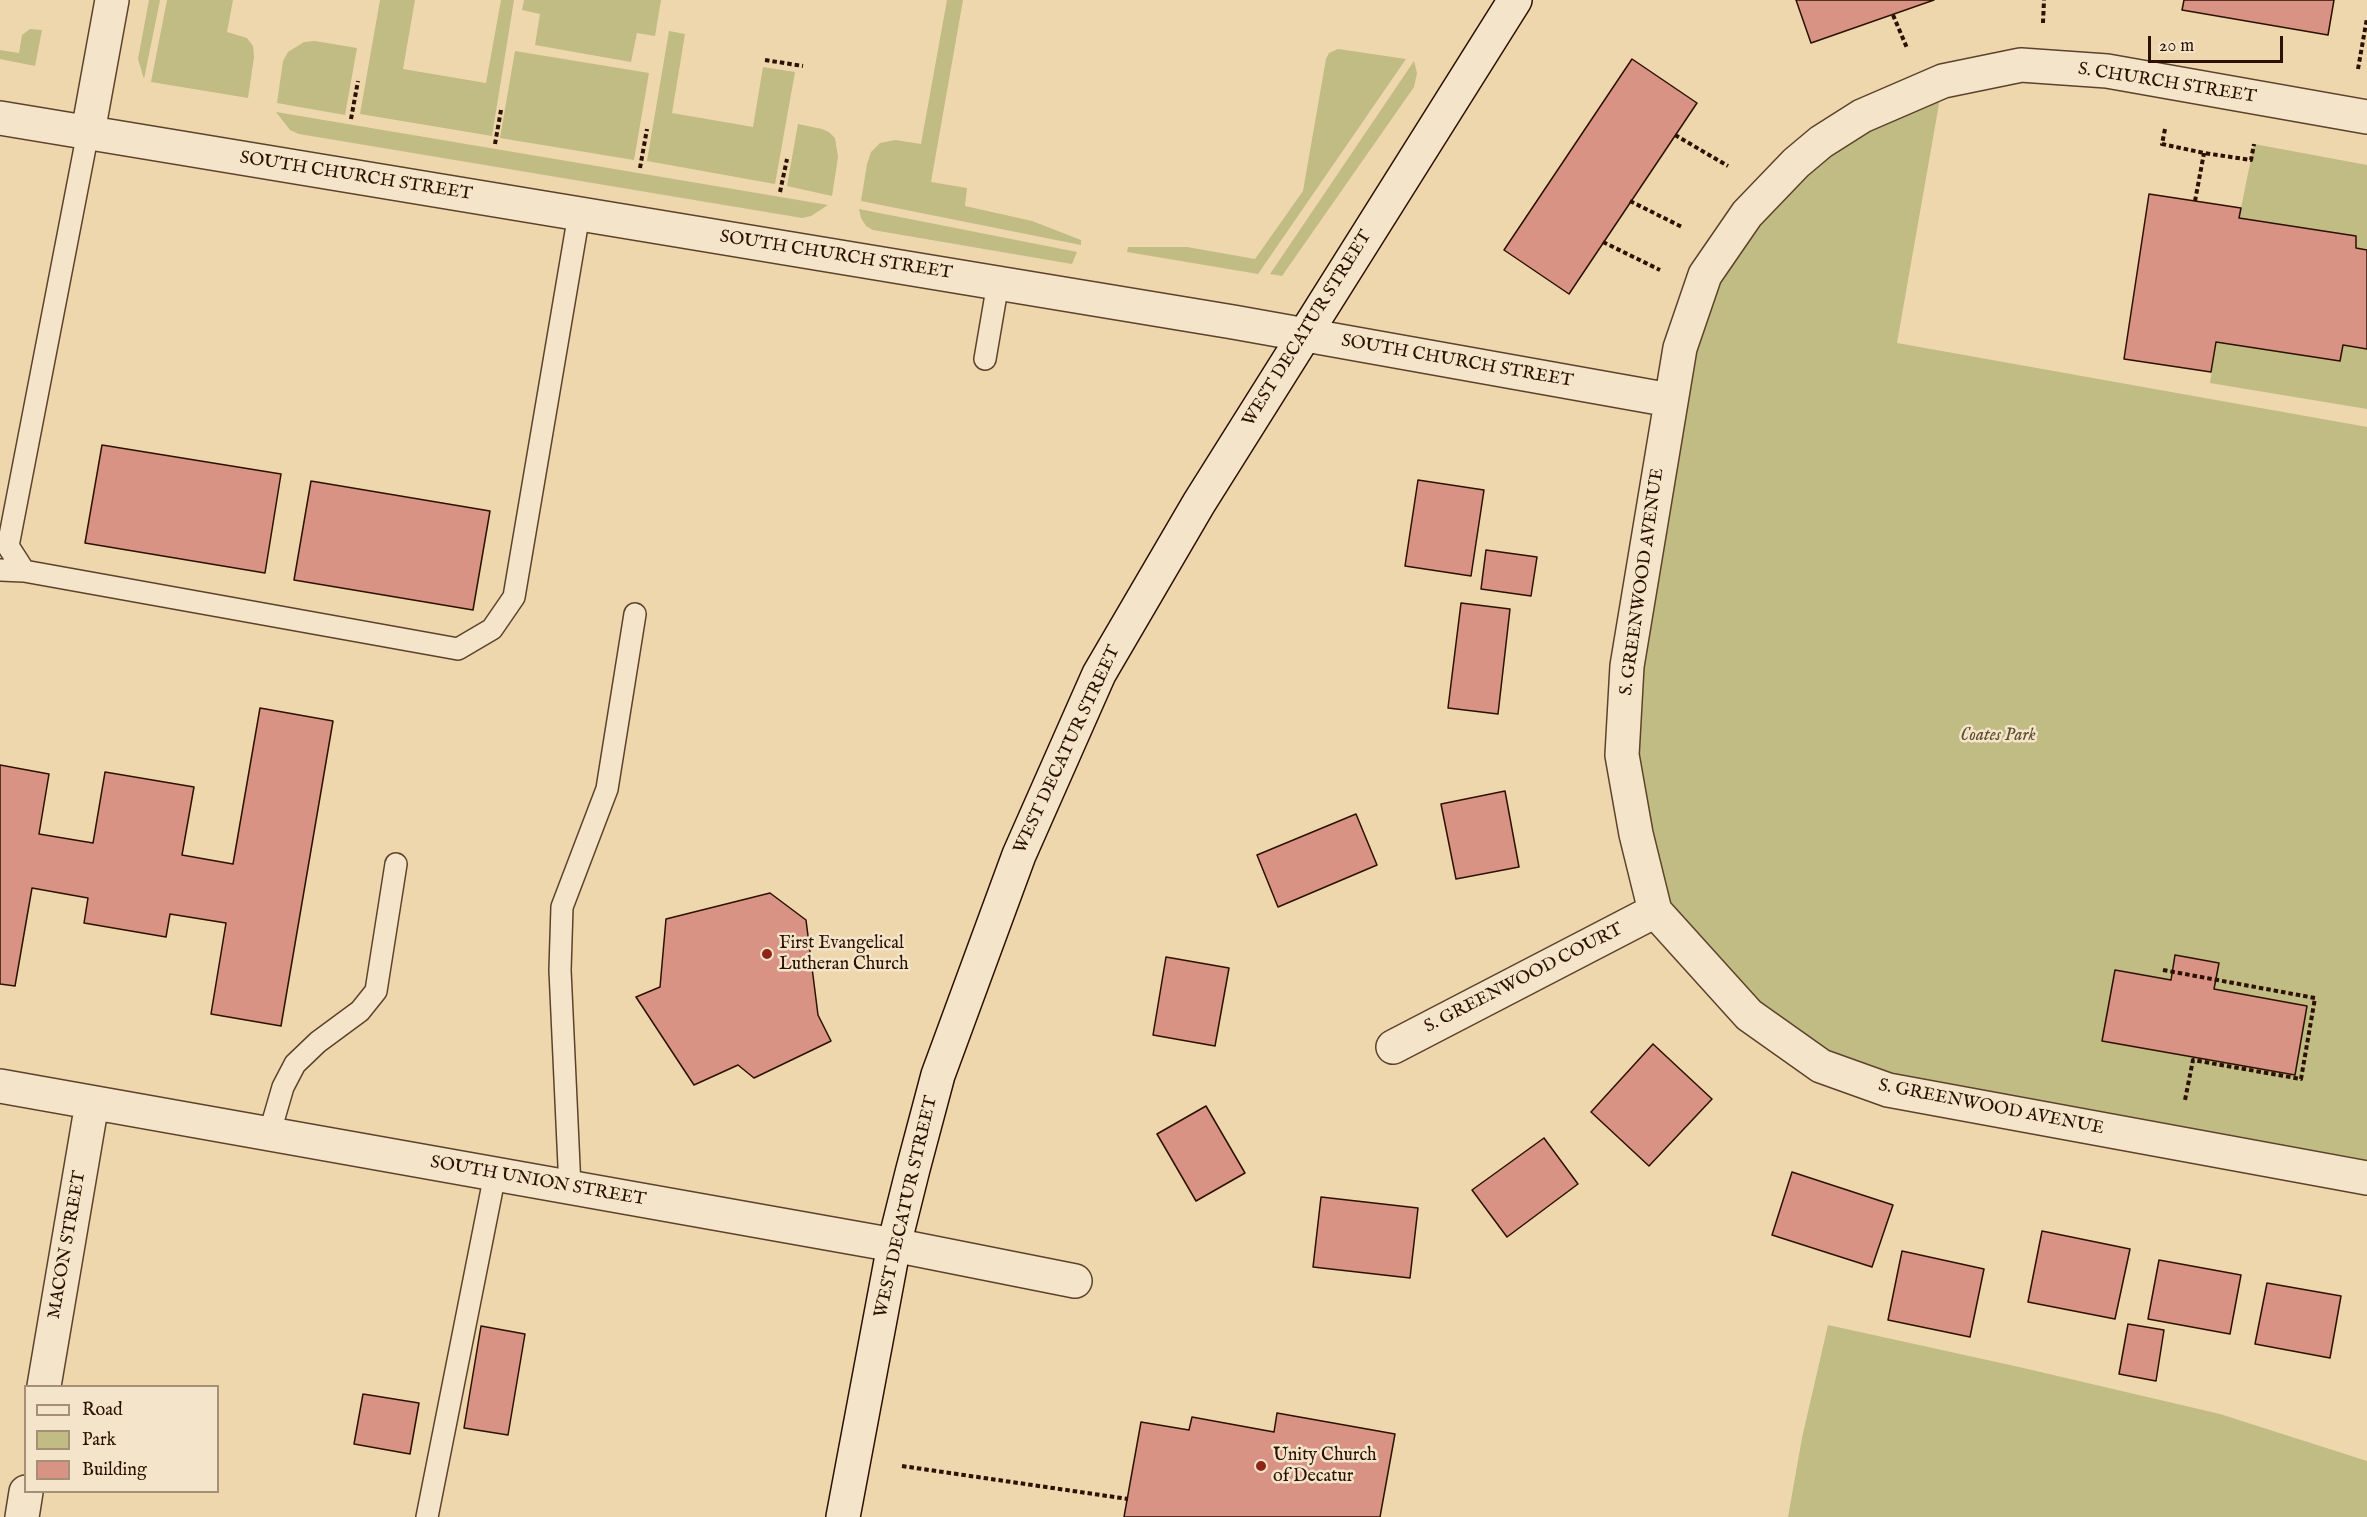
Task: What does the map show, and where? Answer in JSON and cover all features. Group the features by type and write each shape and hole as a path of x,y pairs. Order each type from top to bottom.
{"street":[{"path":"88,132 112,0"},
{"name":"WEST DECATUR STREET","path":"843,1517 894,1245 938,1075 1019,855 1094,684 1199,503 1515,0"},
{"name":"S. CHURCH STREET","path":"1670,400 1680,348 1705,276 1747,214 1796,163 1821,142 1862,116 1943,81 2021,65 2107,71 2367,117"},
{"name":"SOUTH CHURCH STREET","path":"0,118 1304,334 1670,400"},
{"name":"S. GREENWOOD AVENUE","path":"1670,400 1627,666 1622,755 1636,834 1655,911 1749,1015 1821,1066 1888,1090 2367,1178"},
{"name":"S. GREENWOOD COURT","path":"1394,1047 1655,911"},
{"name":"SOUTH UNION STREET","path":"0,1086 894,1245 1075,1281"},
{"name":"MACON STREET","path":"44,1385 92,1103"},
{"path":"22,1517 26,1493"}],"lane":[{"path":"24,571 8,546 88,132"},
{"path":"0,570 24,571 458,649 492,629 514,597 579,214"},
{"path":"985,360 998,283"},
{"path":"570,1188 560,970 562,907 607,789 635,614"},
{"path":"269,1134 283,1087 295,1064 318,1042 360,1011 376,991 396,864"},
{"path":"427,1517 495,1174"}],"path":[{"path":"2043,23 2044,0"},
{"path":"1893,15 1907,48"},
{"path":"2358,69 2367,18"},
{"path":"765,60 803,66"},
{"path":"351,119 358,81"},
{"path":"495,144 501,110"},
{"path":"640,168 647,129"},
{"path":"2165,129 2162,144 2204,153 2250,160 2254,144"},
{"path":"1675,135 1728,166"},
{"path":"2195,201 2204,153"},
{"path":"780,192 787,159"},
{"path":"1630,201 1682,227"},
{"path":"1603,242 1660,270"},
{"path":"2163,970 2315,998 2301,1078 2193,1060 2185,1100"},
{"path":"902,1466 1128,1499"}],"green space":[{"path":"149,0 160,0 144,79 138,59"},
{"path":"167,0 233,0 227,32 247,38 253,46 254,57 248,98 151,82"},
{"path":"380,0 415,0 403,69 486,83 501,0 514,0 492,136 360,114"},
{"path":"524,0 661,0 655,36 637,33 631,62 535,45 540,14 522,10"},
{"path":"947,0 963,0 931,182 967,188 965,206 1032,221 1081,240 1081,245 861,201 867,164 871,152 880,143 895,140 921,144"},
{"path":"30,29 42,30 35,66 0,59 0,50 19,53 22,35"},
{"path":"669,31 685,34 672,113 753,127 763,67 795,72 775,184 647,161"},
{"path":"315,41 357,48 345,115 277,103 283,61 288,52 304,42"},
{"path":"1338,49 1406,59 1258,274 1127,252 1128,247 1187,247 1255,259 1303,191 1326,59 1329,53"},
{"path":"515,51 649,73 634,160 500,138"},
{"path":"1414,61 1417,73 1414,87 1282,276 1270,274"},
{"name":"Coates Park","path":"1943,81 1897,343 2367,427 2367,1179 1821,1066 1655,911 1622,755 1705,275 1796,163"},
{"path":"276,112 828,205 811,216 802,218 299,134 290,130"},
{"path":"798,124 822,129 835,138 838,157 832,196 787,186"},
{"path":"2254,144 2367,165 2367,250 2356,248 2356,237 2239,218"},
{"path":"859,209 1077,252 1072,264 873,230 866,226"},
{"path":"2216,342 2339,361 2343,345 2367,349 2367,409 2210,383"},
{"path":"1828,1325 2220,1414 2367,1461 2367,1517 1788,1517 1802,1438"}],"building":[{"path":"1796,0 1934,0 1811,43"},
{"path":"2184,0 2334,0 2328,35 2182,10"},
{"path":"1632,59 1697,103 1569,294 1504,250"},
{"path":"2149,194 2241,208 2239,218 2356,236 2356,248 2367,250 2367,349 2343,345 2340,361 2216,342 2211,372 2124,359"},
{"path":"102,445 281,474 265,573 85,543"},
{"path":"1418,480 1484,490 1471,576 1405,566"},
{"path":"311,481 490,511 473,610 294,580"},
{"path":"1486,550 1537,557 1531,596 1481,589"},
{"path":"1461,603 1510,609 1498,714 1448,708"},
{"path":"260,708 333,721 281,1026 211,1014 226,923 170,914 166,937 84,923 88,898 32,888 15,986 0,984 0,765 49,774 39,834 93,843 105,772 194,787 182,855 233,864"},
{"path":"1505,791 1519,867 1456,879 1441,804"},
{"path":"1356,814 1377,865 1278,907 1257,855"},
{"path":"770,893 806,920 818,1015 831,1041 754,1078 738,1065 694,1085 636,997 660,987 666,919"},
{"path":"2175,955 2219,963 2214,989 2307,1006 2295,1075 2102,1041 2115,970 2171,980"},
{"path":"1166,957 1229,968 1215,1046 1153,1035"},
{"path":"1653,1044 1712,1099 1649,1166 1591,1112"},
{"path":"1206,1106 1245,1173 1196,1201 1157,1134"},
{"path":"1544,1138 1578,1184 1507,1237 1472,1190"},
{"path":"1792,1172 1893,1205 1872,1267 1772,1235"},
{"path":"1321,1197 1418,1208 1410,1278 1313,1267"},
{"path":"2042,1231 2130,1249 2115,1319 2028,1302"},
{"path":"1902,1251 1984,1269 1970,1337 1888,1320"},
{"path":"2159,1260 2241,1275 2230,1334 2148,1319"},
{"path":"2267,1283 2341,1296 2330,1358 2255,1344"},
{"path":"2128,1324 2164,1330 2156,1381 2119,1374"},
{"path":"481,1326 525,1334 508,1435 464,1428"},
{"path":"363,1394 419,1403 410,1454 354,1444"},
{"name":"Unity Church of Decatur","path":"1277,1413 1395,1434 1380,1517 1124,1517 1141,1422 1189,1430 1192,1417 1274,1432"}],"place":[{"name":"First Evangelical Lutheran Church","path":"767,954"},
{"name":"Unity Church of Decatur","path":"1261,1466"}]}
